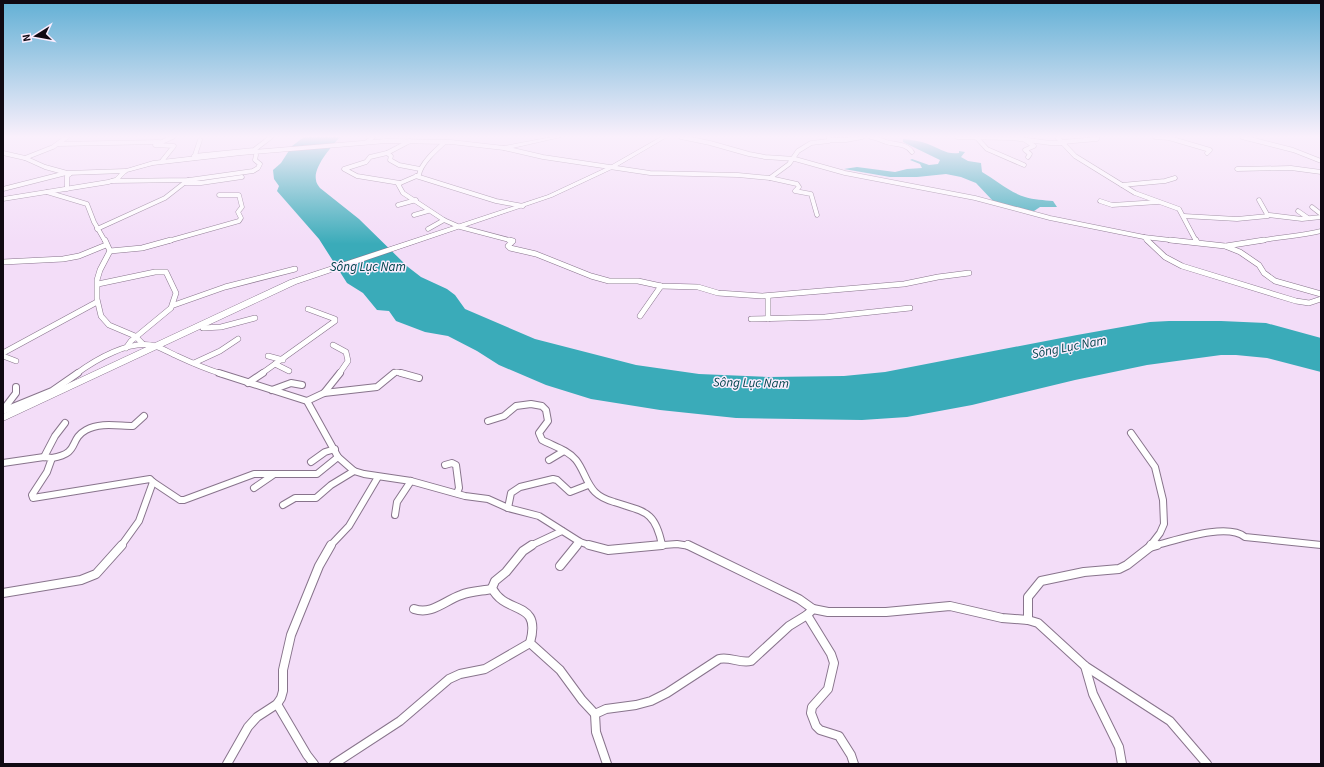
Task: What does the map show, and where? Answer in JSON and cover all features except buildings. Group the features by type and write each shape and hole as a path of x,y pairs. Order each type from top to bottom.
{"street":[{"path":"67,189 68,173"},
{"path":"3,189 74,173"},
{"path":"112,181 120,177 124,173"},
{"path":"3,199 112,181 189,180 240,173"},
{"path":"351,173 357,176 400,183 420,173"},
{"path":"3,421 293,282 523,206 550,196 600,173"},
{"path":"647,173 710,173 770,178 798,184 799,187 795,191 811,194 817,215"},
{"path":"770,178 776,173"},
{"path":"844,173 975,198 1050,218 1144,237 1225,246 1240,252 1259,265 1264,273 1275,281 1321,294"},
{"path":"1104,173 1135,193 1179,210 1184,216 1197,242"},
{"path":"416,176 496,201 523,206"},
{"path":"184,183 201,183 242,177"},
{"path":"1122,185 1165,181 1175,178"},
{"path":"97,229 173,194 189,180"},
{"path":"3,182 9,187"},
{"path":"400,183 399,185 403,193 416,200 428,211 444,220 460,227 513,241 508,246 510,248 536,254 599,279 619,282 638,281 661,286 698,287 718,293 768,296 840,288 904,284 938,276 969,273"},
{"path":"47,192 86,203 97,229 106,241 106,245 110,251 109,256 100,270 98,284 97,302 102,319 107,324 136,337 143,344"},
{"path":"110,251 142,248 239,221 240,218 238,212 242,207 239,195 219,195"},
{"path":"398,205 416,200"},
{"path":"1259,200 1269,215"},
{"path":"1100,201 1112,205 1161,202"},
{"path":"1312,207 1321,214"},
{"path":"414,214 428,211"},
{"path":"1298,211 1308,218"},
{"path":"1184,216 1237,219 1269,215 1308,218 1321,217"},
{"path":"428,229 444,220"},
{"path":"1225,246 1281,237 1301,236 1321,231"},
{"path":"1144,237 1168,259 1192,270 1296,301 1309,303 1321,299"},
{"path":"3,262 63,259 79,256 106,245"},
{"path":"126,348 136,337 174,305 225,287 295,269"},
{"path":"98,284 154,272 166,272 176,294 174,305"},
{"path":"3,418 157,347 203,328 304,279"},
{"path":"640,316 661,286"},
{"path":"768,296 768,319"},
{"path":"16,361 4,353 97,302"},
{"path":"751,319 825,317 910,308"},
{"path":"248,382 283,360 335,321 335,319 308,309"},
{"path":"203,328 221,327 254,318"},
{"path":"194,363 228,347 238,339"},
{"path":"3,411 52,391 64,384 94,361 126,348 143,344 157,347 205,369 307,401 335,449 338,457 354,471 378,477 412,481 457,493 488,499 508,508 539,516 580,542 596,548 608,550 677,544 692,547 799,599 810,612 834,663 828,689 812,708 811,713 816,726 820,730 839,736 851,755 854,764"},
{"path":"324,393 348,361 346,352 333,345"},
{"path":"268,356 283,360"},
{"path":"275,364 289,371"},
{"path":"307,401 324,393 377,387 396,372 419,378"},
{"path":"272,390 288,383 294,382 302,385"},
{"path":"3,411 16,392 16,387"},
{"path":"488,421 504,416 516,406 531,404 542,406 546,410 548,421 541,430 540,437 542,440 564,451 576,461 588,485 599,495 607,500 646,514 653,519 659,529 662,545"},
{"path":"3,463 66,456 70,453 82,433 86,430 101,426 133,426 144,416"},
{"path":"65,423 55,436 48,457 46,472 32,495 33,498 150,479 180,500 184,500 194,498 254,474 312,475 320,472 338,457"},
{"path":"1028,620 1028,598 1041,582 1052,578 1084,572 1119,569 1150,547 1160,533 1164,524 1163,500 1155,467 1131,433"},
{"path":"311,462 325,452 335,449"},
{"path":"549,460 564,451"},
{"path":"445,465 452,463 456,465 459,488 457,493"},
{"path":"283,505 292,498 318,497 331,485 354,471"},
{"path":"254,488 275,474"},
{"path":"227,764 248,727 257,717 277,704 283,691 283,670 292,635 319,566 331,545 349,526 378,477"},
{"path":"508,508 511,493 520,487 553,479 557,480 570,492 588,485"},
{"path":"395,515 397,502 412,481"},
{"path":"3,594 81,580 96,574 126,540 139,521 153,482"},
{"path":"1150,547 1217,530 1240,533 1245,537 1321,545"},
{"path":"492,589 492,586 496,580 511,567 526,550 562,531"},
{"path":"560,566 580,542"},
{"path":"414,608 420,611 425,611 440,606 455,596 492,589"},
{"path":"334,764 400,722 449,679 460,674 484,669 530,643 535,627 534,621 529,615 502,599 492,589"},
{"path":"607,764 593,720 595,714 607,709 628,707 656,699 680,686 719,658 725,658 740,663 751,661 789,626 810,612 886,612 950,606 1002,618 1028,620 1038,623 1050,632 1085,666 1170,721 1207,764"},
{"path":"530,643 560,670 582,700 595,714"},
{"path":"1085,666 1093,694 1119,747 1122,764"},
{"path":"277,704 307,755 314,764"}],"water":[{"name":"Sông Lục Nam","path":"273,173 316,173 316,181 320,188 359,219 408,267 421,277 447,289 455,295 465,309 535,339 636,365 699,374 768,377 844,376 885,372 1150,322 1221,321 1266,323 1321,338 1321,372 1267,358 1221,355 1147,365 1075,380 972,405 907,417 862,420 736,418 660,410 591,399 546,385 499,365 477,351 448,336 425,332 396,321 389,311 377,310 363,293 347,283 319,239 277,191 279,186 274,179"},
{"path":"866,173 983,173 1019,195 1028,198 1053,201 1057,207 1040,207 1034,211 1021,210 993,201 976,183 961,177 946,174 917,177 890,177"}]}
